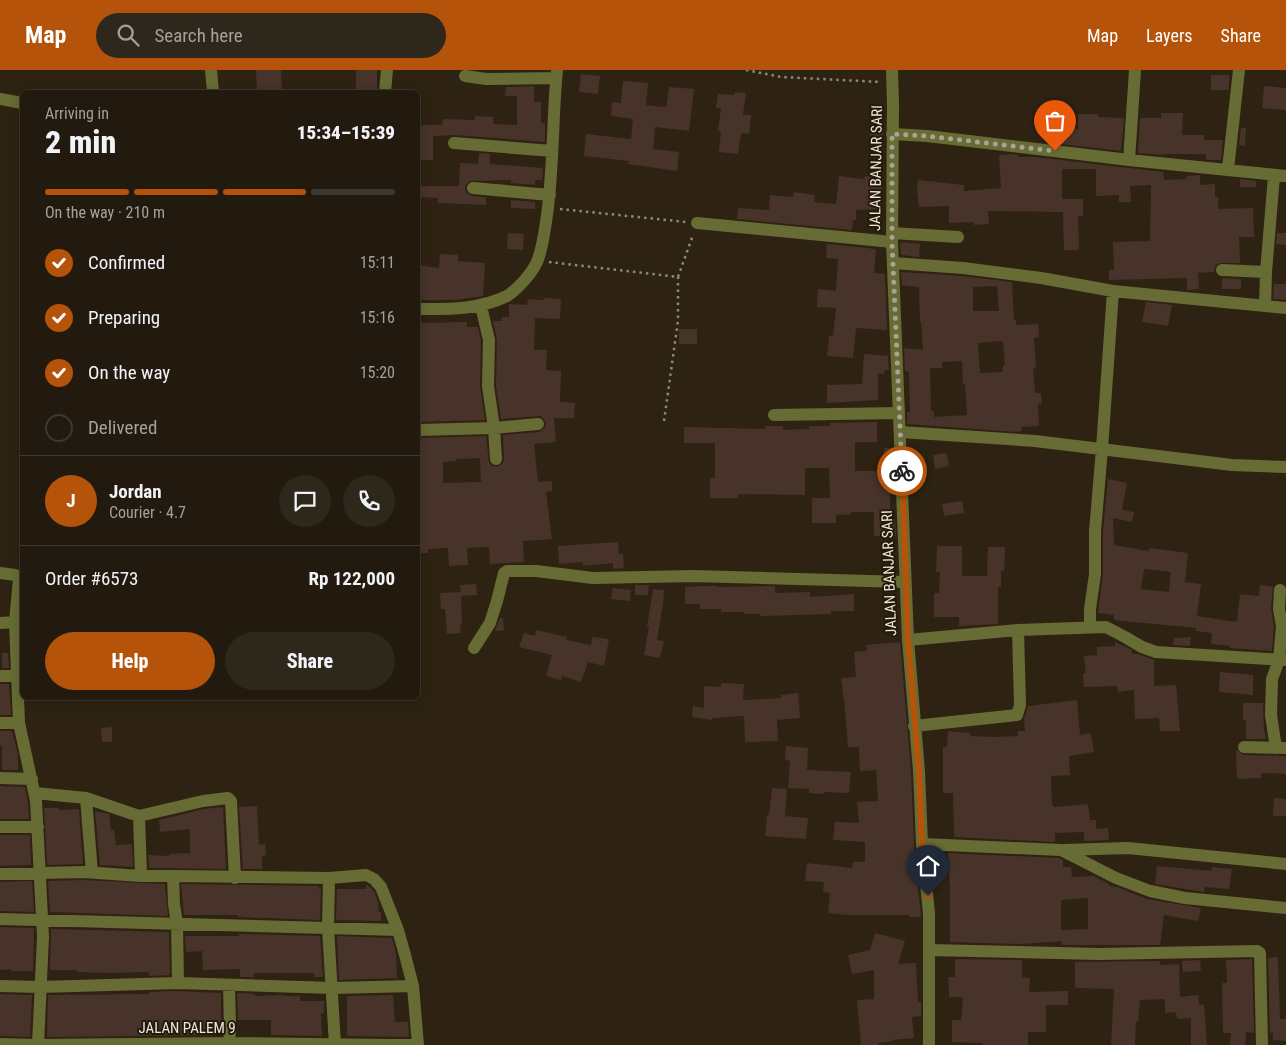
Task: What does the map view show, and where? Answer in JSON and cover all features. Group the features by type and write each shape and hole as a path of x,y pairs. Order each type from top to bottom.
{"street":[{"path":"211,70 213,90"},
{"path":"385,90 387,70"},
{"path":"1128,160 1135,70"},
{"path":"1228,169 1239,70"},
{"path":"420,309 480,306 508,295 532,272 543,243 549,201 556,74 486,79 465,76"},
{"name":"JALAN BANJAR SARI","path":"892,76 892,238 901,432 905,582 914,726 919,771 922,844 929,913 929,1045"},
{"path":"0,99 20,103"},
{"path":"892,134 927,136 1280,176 1266,272 1265,306"},
{"path":"454,142 552,151"},
{"path":"473,188 549,201"},
{"path":"697,224 892,238 958,237"},
{"path":"893,263 963,268 1041,278 1112,291 1286,308"},
{"path":"1222,270 1266,272"},
{"path":"1090,627 1090,609 1095,574 1096,514 1112,291"},
{"path":"480,306 489,340 488,386 496,459"},
{"path":"774,415 899,413"},
{"path":"420,430 494,428 538,424"},
{"path":"901,432 1035,441 1232,465 1286,467"},
{"path":"474,648 490,623 504,573 508,571 536,571 593,578 694,576 905,582"},
{"path":"0,573 15,575 18,577 19,583 16,622 18,723 35,793 43,937 38,1045"},
{"path":"1244,747 1281,748 1272,727 1272,680 1283,660 1282,626 1279,609 1280,590"},
{"path":"0,623 16,622"},
{"path":"908,640 1018,630 1106,627 1142,647 1156,652 1283,660"},
{"path":"914,726 1017,715 1020,705 1018,630"},
{"path":"0,676 16,676"},
{"path":"0,723 18,723"},
{"path":"0,778 32,779"},
{"path":"35,793 86,798 138,816 203,800 228,798 231,801 235,878"},
{"path":"86,798 92,873"},
{"path":"138,816 141,876"},
{"path":"0,827 38,827"},
{"path":"922,844 1061,850 1128,848 1286,864"},
{"path":"1061,850 1116,878 1150,891 1185,898 1286,908"},
{"path":"0,874 92,873 235,878 366,876 374,879 381,887 398,930 412,986 333,988 178,983 40,987 0,986"},
{"path":"173,876 177,924 178,983"},
{"path":"329,878 328,928 335,1044"},
{"path":"0,919 398,930"},
{"path":"929,950 1099,954 1257,951 1260,953 1262,1045"},
{"path":"229,985 229,1044"},
{"name":"JALAN PALEM 9","path":"0,1044 418,1045 412,986"}],"path":[{"path":"746,70 782,77 892,76"},
{"path":"549,201 697,224 678,277 678,321 664,420"},
{"path":"538,260 678,277"}],"building":[{"path":"256,70 281,70 282,90 257,90"},
{"path":"356,70 377,70 377,90 356,90"},
{"path":"581,74 600,76 598,94 579,92"},
{"path":"1211,75 1229,75 1229,90 1211,90"},
{"path":"623,81 648,83 646,105 666,107 669,87 694,89 689,131 655,127 653,149 679,152 677,171 628,164 629,161 584,156 586,134 631,139 633,119 611,116 612,102 621,103"},
{"path":"534,86 534,102 541,102 541,123 545,123 545,142 455,135 433,136 433,160 420,160 420,125 442,125 443,119 475,120 475,116 493,117 493,124 517,125 517,96 505,96 506,87"},
{"path":"1264,86 1286,88 1286,110 1262,108"},
{"path":"735,92 746,93 743,115 751,115 749,134 741,133 738,154 719,152 721,131 718,131 721,108 716,108 718,94 734,95"},
{"path":"1161,113 1183,113 1182,135 1204,135 1204,140 1223,140 1221,160 1206,160 1206,154 1163,155 1138,153 1140,118 1161,118"},
{"path":"1078,114 1098,114 1098,117 1124,118 1121,151 1052,143 1052,129 1078,129"},
{"path":"871,123 883,123 883,138 870,138"},
{"path":"1241,128 1246,128 1245,146 1239,145"},
{"path":"479,153 490,154 490,164 543,168 542,180 535,180 535,185 511,183 511,180 469,181 465,187 466,192 472,196 486,197 486,205 438,203 438,198 420,197 420,186 459,186 460,163 478,164"},
{"path":"999,155 1018,155 1018,157 1035,157 1163,172 1164,180 1187,179 1186,176 1200,175 1200,185 1215,184 1215,197 1218,197 1218,209 1253,208 1254,237 1239,237 1240,263 1219,263 1215,266 1214,272 1198,273 1199,289 1187,290 1187,278 1109,280 1109,270 1114,270 1113,242 1150,241 1151,185 1130,186 1131,202 1119,202 1119,195 1096,196 1096,169 1062,169 1062,199 1083,199 1083,216 1078,216 1079,250 1064,250 1063,212 988,211 989,224 974,225 974,222 949,223 949,206 919,207 918,180 964,185 964,191 1001,188"},
{"path":"839,176 864,179 865,176 883,178 880,209 856,210 856,220 853,220 852,230 737,219 738,208 769,210 770,195 793,197 794,192 815,195 814,202 836,204"},
{"path":"1240,179 1256,181 1256,187 1240,187"},
{"path":"511,200 535,202 535,209 511,208"},
{"path":"508,233 524,234 523,250 507,249"},
{"path":"1277,233 1286,233 1286,245 1276,244"},
{"path":"900,242 920,244 919,257 901,255"},
{"path":"827,244 876,249 874,273 885,274 887,330 856,328 853,358 827,356 829,336 833,336 836,308 817,307 818,289 836,291 838,259 826,258"},
{"path":"440,254 458,255 458,261 485,263 483,296 455,300 420,300 420,265 439,268"},
{"path":"901,272 1012,282 1014,320 1016,320 1016,325 1038,324 1039,337 1034,338 1036,368 1033,369 1035,393 1041,393 1042,403 1038,404 1039,426 1021,427 1022,431 1016,432 907,424 907,412 910,412 909,372 905,371 904,348 923,350 919,287 902,285","holes":["997,286 999,311 973,311 973,287","1003,341 1005,365 1003,365 1003,372 980,373 978,343","962,361 967,415 934,417 934,411 931,411 930,368 942,368 942,362"]},
{"path":"1222,278 1241,279 1241,289 1222,289"},
{"path":"1274,284 1286,284 1286,300 1273,299"},
{"path":"528,299 561,299 560,319 535,318 534,350 547,350 546,370 561,371 560,402 575,403 574,418 554,418 556,442 534,444 538,482 552,481 552,491 546,492 552,539 523,541 524,562 490,564 489,547 467,548 468,565 449,566 448,548 428,549 428,553 420,553 420,438 486,436 489,463 497,467 503,463 504,459 503,435 539,432 545,428 546,423 541,416 501,419 496,386 497,340 493,321 502,321 502,317 509,317 509,304 527,305","holes":["480,458 481,482 443,483 443,462 456,461 456,459"]},
{"path":"1146,302 1172,305 1168,326 1142,322"},
{"path":"467,322 467,327 478,327 481,341 480,386 485,420 420,422 420,323"},
{"path":"679,329 697,329 697,344 679,344"},
{"path":"864,354 888,356 889,370 885,370 884,374 878,373 878,400 827,403 827,385 862,384"},
{"path":"877,422 877,442 855,442 855,471 890,471 890,519 895,519 896,536 874,536 874,512 851,512 851,514 836,515 836,523 812,523 812,498 830,498 829,468 805,468 805,495 738,494 738,498 710,498 710,478 715,478 715,443 684,443 684,427 765,429 765,426 783,426 783,430 809,429 809,426 830,426 830,423"},
{"path":"884,448 892,448 893,460 884,460"},
{"path":"947,453 949,466 935,469 933,455"},
{"path":"1108,479 1127,483 1122,510 1134,512 1132,522 1113,518 1114,545 1148,551 1150,548 1188,553 1185,582 1201,584 1197,616 1236,622 1240,594 1259,596 1260,585 1273,587 1271,609 1274,626 1272,651 1230,648 1230,646 1211,644 1212,633 1196,631 1196,628 1114,620 1114,615 1098,613 1103,574 1103,531","holes":["1144,569 1171,572 1169,592 1141,589"]},
{"path":"962,501 964,513 944,516 942,504"},
{"path":"618,542 619,554 623,554 624,568 613,569 613,563 583,566 583,562 559,564 558,546"},
{"path":"937,546 962,546 962,576 987,576 988,547 1005,547 1004,571 1001,571 1001,587 998,587 998,624 959,626 959,617 934,617 934,593 939,593 940,572 936,572"},
{"path":"476,584 477,595 461,596 461,633 447,634 445,609 441,609 440,593 461,592 460,585"},
{"path":"635,585 649,585 648,595 635,595"},
{"path":"775,586 775,593 810,592 810,597 854,594 854,611 831,611 831,614 760,616 760,614 744,614 744,612 721,612 721,609 700,609 700,604 685,604 685,587"},
{"path":"613,588 631,590 630,601 611,599"},
{"path":"653,589 664,590 657,640 664,641 660,658 644,655"},
{"path":"500,618 503,618 504,630 495,631"},
{"path":"536,630 567,637 566,640 591,645 592,637 609,639 604,666 588,662 581,682 562,676 561,680 546,676 552,655 519,647 524,633 535,636"},
{"path":"1191,637 1190,646 1173,645 1174,638"},
{"path":"900,642 921,917 828,913 830,893 823,892 824,882 805,881 807,863 852,868 853,862 865,862 865,842 833,840 835,822 859,823 857,802 878,801 876,770 860,771 859,747 848,747 841,678 856,677 854,652 867,651 866,645"},
{"path":"1115,642 1132,650 1132,654 1138,654 1154,660 1154,686 1176,685 1180,731 1160,731 1159,718 1135,719 1134,690 1118,692 1117,686 1084,687 1083,673 1086,673 1084,656 1097,655 1097,647 1115,646"},
{"path":"2,653 8,653 9,668 2,668"},
{"path":"1220,672 1253,675 1253,695 1219,692"},
{"path":"721,683 744,684 743,700 781,698 781,695 798,693 800,718 777,720 778,741 745,742 744,716 712,718 712,720 692,717 693,706 704,708 704,686 721,687"},
{"path":"0,684 9,684 11,715 0,715"},
{"path":"1077,700 1080,735 1091,733 1094,752 1069,756 1070,775 1051,776 1052,804 1054,807 1088,804 1090,820 1096,820 1096,829 1108,828 1109,840 1084,841 1084,832 1055,833 1055,842 954,837 953,793 943,793 943,747 947,747 948,731 970,733 970,736 1018,736 1018,731 1025,731 1024,719 1028,706"},
{"path":"1243,703 1263,703 1266,739 1246,739 1246,720 1243,720"},
{"path":"112,727 112,742 102,742 101,728"},
{"path":"0,731 12,731 18,755 18,770 2,770"},
{"path":"786,746 808,748 807,770 851,772 849,793 809,793 809,789 788,788 790,761 785,760"},
{"path":"1236,750 1244,755 1286,756 1286,774 1261,773 1261,778 1237,779"},
{"path":"0,786 25,787 29,819 0,819"},
{"path":"772,788 787,789 785,816 808,818 806,839 765,836"},
{"path":"1274,798 1286,799 1286,816 1273,816"},
{"path":"257,806 259,845 265,844 266,855 262,856 262,869 243,869 239,807"},
{"path":"223,807 226,869 149,868 148,855 169,856 169,854 190,853 190,829 160,832 159,820 204,809"},
{"path":"44,808 59,808 59,810 79,809 83,864 47,865"},
{"path":"95,811 109,814 111,830 114,830 116,845 132,844 133,867 100,865"},
{"path":"0,835 30,835 31,865 0,866"},
{"path":"948,853 1059,858 1063,860 1063,867 1071,867 1072,877 1094,876 1109,884 1109,886 1117,887 1147,899 1201,908 1198,921 1164,915 1160,945 1062,945 1062,941 1022,944 950,942","holes":["1088,898 1088,929 1061,930 1061,900"]},
{"path":"1157,866 1212,871 1212,867 1232,869 1229,889 1205,887 1204,892 1155,884"},
{"path":"83,880 165,884 168,916 50,912 48,881"},
{"path":"32,881 34,912 0,911 0,882"},
{"path":"181,884 319,886 319,889 321,889 320,920 238,917 238,915 184,915"},
{"path":"366,884 374,891 379,912 381,912 381,921 336,920 337,889 366,889"},
{"path":"0,927 34,928 33,971 0,970"},
{"path":"51,929 169,932 170,975 149,976 149,972 108,973 50,970"},
{"path":"875,933 905,941 898,964 916,963 918,1002 921,1002 921,1016 912,1017 914,1038 892,1040 878,1043 878,1045 861,1045 857,1000 874,999 874,970 852,974 848,955 870,950"},
{"path":"239,934 320,936 323,977 314,977 314,973 254,973 254,977 240,977 240,969 203,970 202,951 186,952 185,936 239,936"},
{"path":"337,936 392,938 396,954 397,978 339,980"},
{"path":"1278,957 1280,1019 1286,1019 1286,1041 1273,1040 1273,1033 1270,1033 1268,958"},
{"path":"955,959 1022,960 1022,977 1030,978 1029,992 1068,991 1068,1005 1046,1005 1046,1032 1028,1032 1028,1045 983,1045 982,1043 952,1042 952,1020 961,1020 963,997 949,997 948,977 955,977"},
{"path":"1252,959 1254,1033 1246,1032 1245,1045 1230,1045 1231,1033 1223,1033 1222,983 1227,983 1226,960"},
{"path":"1200,960 1201,971 1183,972 1182,961"},
{"path":"1160,961 1160,965 1179,964 1180,997 1198,995 1199,1005 1204,1004 1207,1045 1191,1045 1191,1018 1177,1019 1176,1012 1165,1013 1165,999 1140,1000 1138,1022 1136,1021 1135,1045 1111,1045 1114,989 1075,988 1075,962"},
{"path":"149,992 221,993 221,1035 47,1037 48,995 149,994"},
{"path":"237,993 255,994 255,996 300,996 300,1001 324,1001 324,1013 321,1013 322,1036 271,1035 271,1020 238,1020"},
{"path":"0,994 32,995 30,1037 0,1036"},
{"path":"393,995 395,1022 408,1022 409,1037 347,1036 347,996"}],"way so far":[{"path":"902,471 892,242 892,134 927,136 1055,151"}],"route":[{"path":"902,471 908,640 919,771 922,844 928,896"}]}
